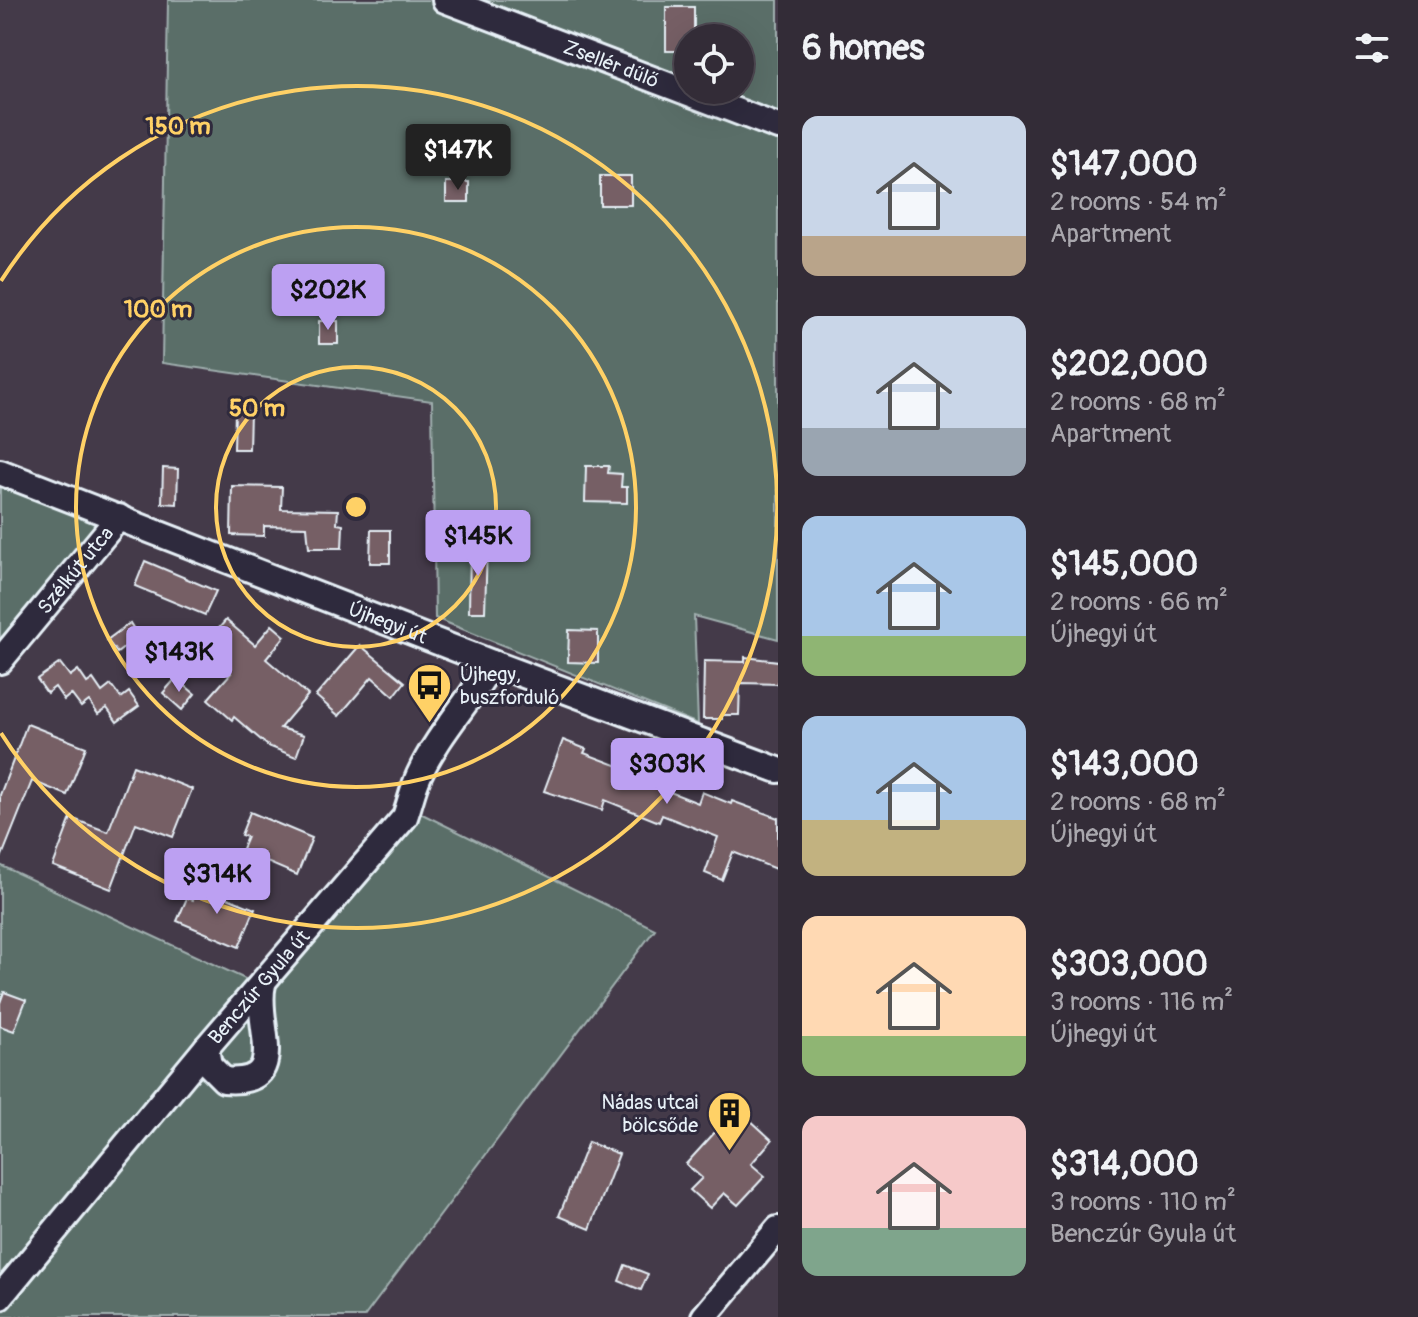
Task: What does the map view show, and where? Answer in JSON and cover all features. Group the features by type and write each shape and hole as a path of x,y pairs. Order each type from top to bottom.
{"street":[{"name":"Zsellér dűlő","path":"445,0 778,127"},
{"name":"Újhegyi út","path":"0,472 778,770"},
{"name":"Szélkút utca","path":"0,661 119,517"},
{"name":"Benczúr Gyula út","path":"0,1297 206,1048 405,817 419,775 446,729 492,663"},
{"path":"206,1048 209,1065 224,1080 240,1082 254,1078 260,1072 266,1065 259,999 263,984"},
{"path":"704,1317 778,1229"}],"green space":[{"path":"168,0 778,0 778,639 694,616 698,724 435,618 432,401 162,363"},
{"path":"0,484 114,524 0,660"},
{"path":"400,803 655,929 364,1317 0,1317 0,865 258,985"}],"building":[{"path":"666,7 694,7 694,24 674,24 674,51 666,51"},
{"path":"600,176 631,176 631,205 600,205"},
{"path":"446,182 469,182 469,202 446,202"},
{"path":"319,321 338,321 338,344 319,344"},
{"path":"235,411 250,412 249,449 234,449"},
{"path":"586,466 609,466 608,473 622,474 621,487 627,487 627,503 585,502"},
{"path":"163,468 178,469 177,504 162,503"},
{"path":"232,486 282,487 281,509 338,510 337,524 343,525 342,548 309,548 307,527 264,526 264,536 231,535"},
{"path":"371,530 390,530 390,563 370,563"},
{"path":"470,545 487,546 485,612 469,612"},
{"path":"145,561 216,591 205,615 135,586"},
{"path":"226,620 255,645 272,625 285,636 266,659 308,695 280,728 304,735 296,757 268,746 208,699 231,673 202,648"},
{"path":"130,623 139,637 148,630 157,643 163,639 172,652 151,668 141,655 134,660 125,647 117,653 107,640"},
{"path":"569,630 598,631 598,663 568,662"},
{"path":"360,645 405,682 394,696 372,677 339,716 316,696"},
{"path":"745,657 778,661 778,684 740,683 739,715 703,719 704,661 745,662"},
{"path":"60,663 70,676 78,670 87,683 93,679 102,692 111,685 121,698 129,692 139,706 117,722 107,708 98,714 89,701 81,707 71,694 64,700 55,687 47,693 37,679"},
{"path":"176,678 195,694 182,710 163,693"},
{"path":"27,724 86,747 67,795 32,781 0,861 0,795"},
{"path":"563,740 586,749 584,753 645,776 647,770 675,780 670,792 698,803 702,792 778,818 778,870 733,852 722,880 705,873 718,837 662,815 659,822 605,800 602,810 544,791"},
{"path":"133,766 192,789 173,837 136,823 111,889 53,866 71,818 108,832"},
{"path":"250,812 312,838 297,875 241,851 247,837 241,835"},
{"path":"198,886 255,909 239,947 177,921 187,898 193,900"},
{"path":"4,992 26,1000 14,1031 0,1026 0,1003"},
{"name":"Nádas utcai bölcsőde","path":"737,1108 772,1140 751,1164 765,1176 738,1205 724,1193 710,1208 690,1190 702,1178 686,1164"},
{"path":"588,1142 619,1154 590,1229 559,1216"},
{"path":"625,1265 648,1274 641,1290 619,1281"}],"place":[{"name":"Újhegy, buszforduló","path":"429,724"},
{"name":"Nádas utcai bölcsőde","path":"729,1152"}]}
